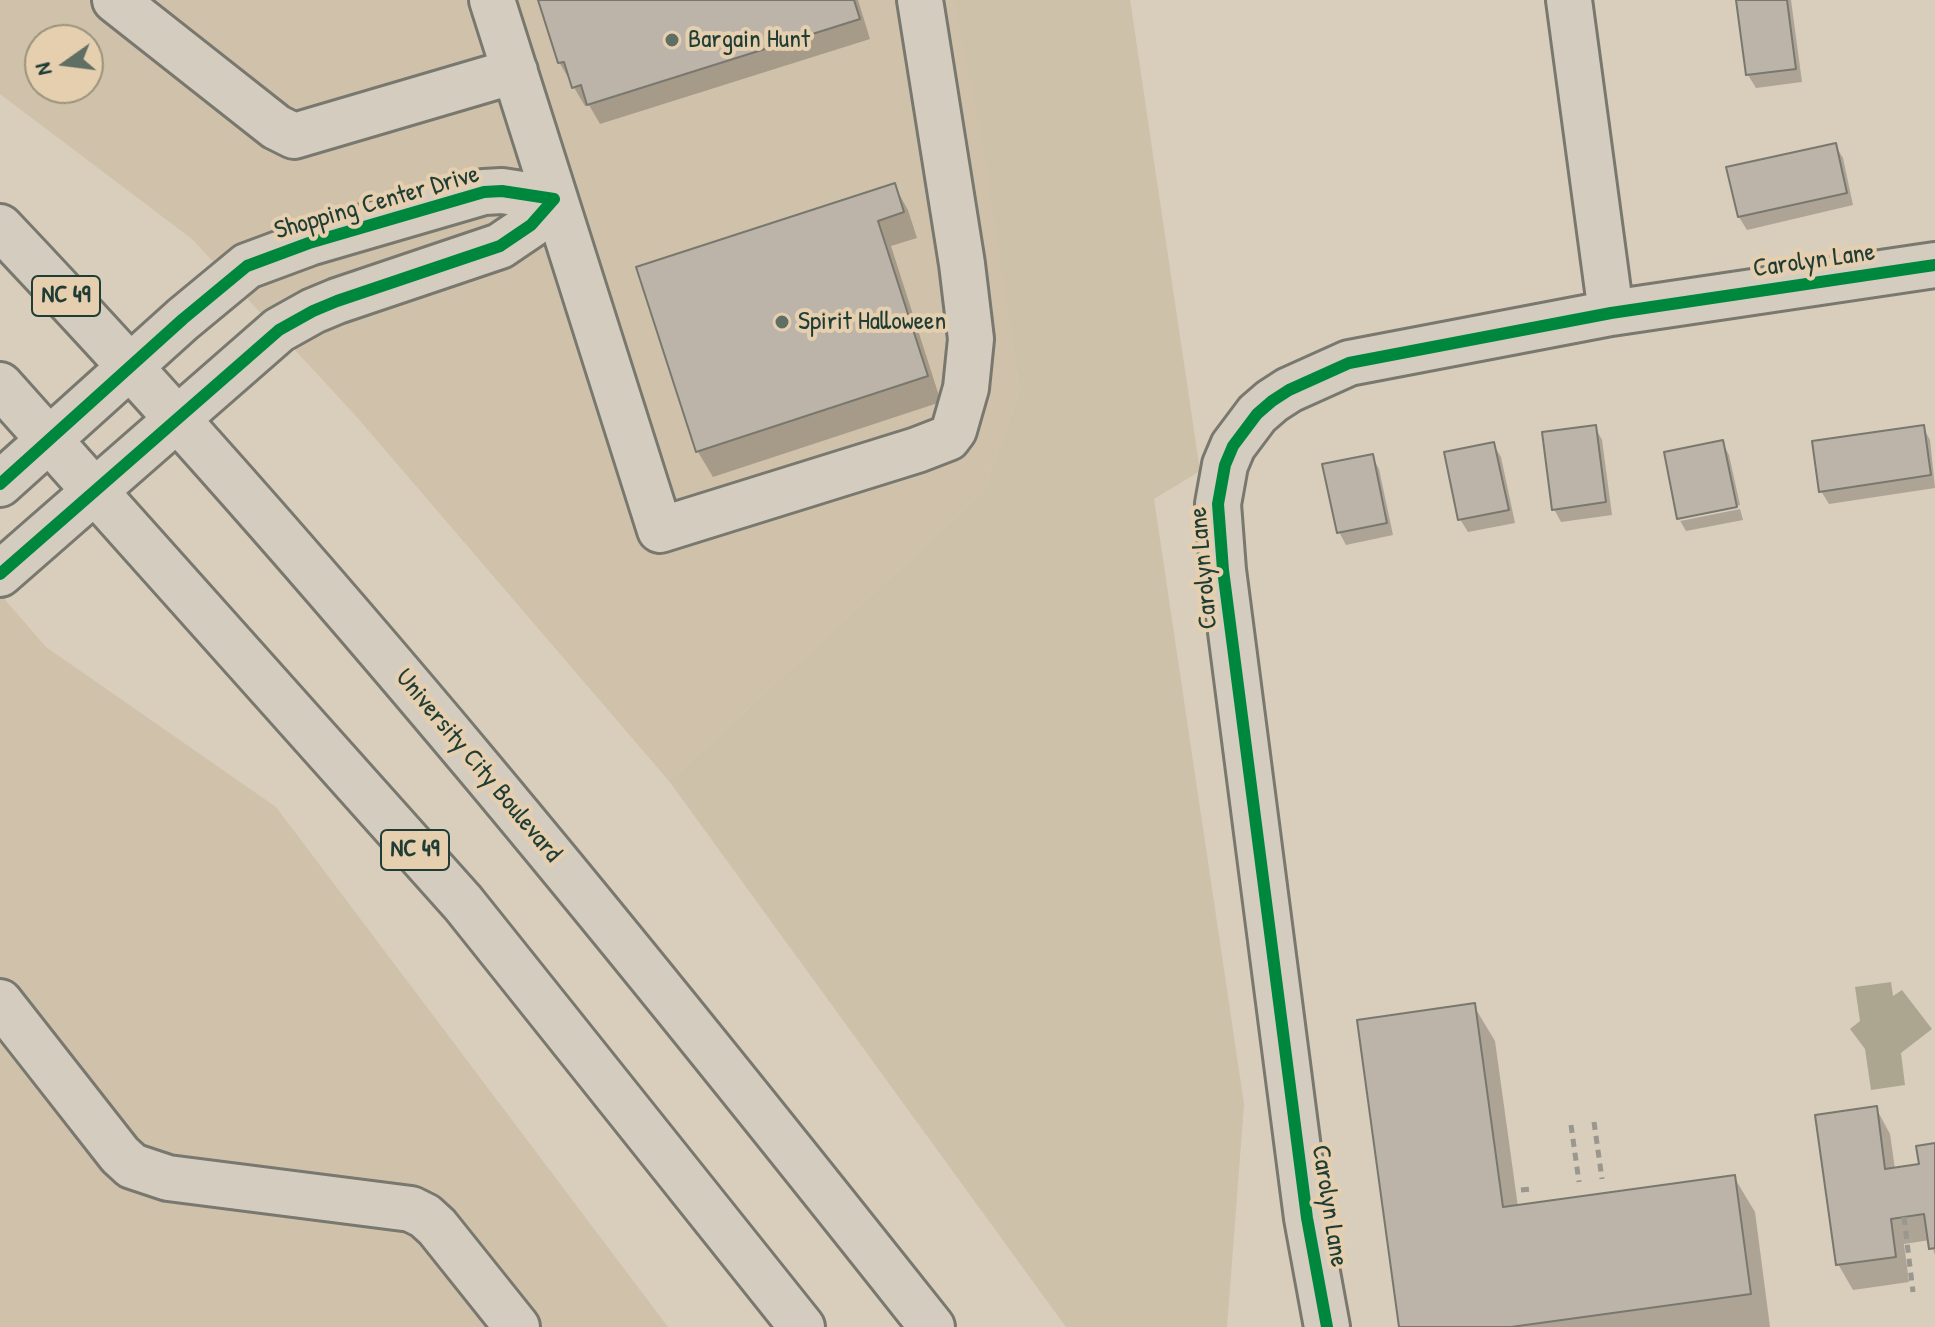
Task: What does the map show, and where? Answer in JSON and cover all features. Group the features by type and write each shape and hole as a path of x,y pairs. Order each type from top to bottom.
{"street":[{"path":"115,0 276,127 294,136 515,71"},
{"path":"492,0 660,530 917,450 948,438 958,419 966,388 971,339 920,0"},
{"path":"1569,0 1611,313"},
{"name":"Shopping Center Drive","path":"0,484 234,276 266,257 484,192 502,191 554,199"},
{"path":"0,574 261,345 299,318 337,301 500,246 531,225 554,199"},
{"name":"University City Boulevard","path":"0,227 179,418 342,605 530,827 932,1327"},
{"name":"Carolyn Lane","path":"1327,1327 1307,1218 1225,585 1218,504 1225,465 1233,446 1257,414 1272,401 1349,363 1611,313 1935,265"},
{"name":"NC 49","path":"0,385 463,903 802,1327"},
{"path":"0,1002 96,1128 132,1166 168,1178 411,1209 437,1227 517,1327"}],"path":[{"path":"1594,1122 1602,1179"},
{"path":"1571,1125 1579,1182"},
{"path":"1521,1190 1531,1189"},
{"path":"1904,1217 1913,1292"}],"shaded area":[{"path":"0,0 1130,0 1142,84 983,139 1019,391 984,491 669,781 355,415 192,239 0,94"},
{"path":"954,0 1130,0 1200,471 1154,499 1244,1104 1227,1327 1066,1327 669,781 984,491 1019,391 982,139"},
{"path":"0,594 46,647 276,807 668,1327 0,1327"},
{"path":"1891,982 1893,996 1902,990 1932,1029 1901,1053 1905,1085 1871,1090 1865,1049 1850,1029 1860,1021 1855,987"}],"building":[{"name":"Bargain Hunt","path":"538,0 854,0 860,19 587,105 581,85 572,88 564,62 558,63"},
{"path":"1736,0 1787,0 1796,69 1746,75"},
{"path":"1836,143 1847,193 1738,217 1726,167"},
{"name":"Spirit Halloween","path":"895,183 904,212 878,221 928,376 696,452 636,267"},
{"path":"1596,425 1606,502 1552,510 1542,432"},
{"path":"1924,425 1931,475 1819,492 1812,441"},
{"path":"1723,440 1737,507 1677,519 1664,452"},
{"path":"1494,442 1509,510 1458,520 1444,452"},
{"path":"1373,454 1387,523 1337,533 1322,464"},
{"path":"1475,1003 1503,1207 1735,1175 1751,1294 1511,1327 1399,1327 1357,1020"},
{"path":"1877,1106 1885,1169 1919,1164 1916,1146 1935,1143 1935,1248 1929,1249 1924,1214 1891,1219 1896,1257 1836,1265 1815,1115"}],"cycle path":[{"path":"0,484 183,319 247,266 309,243 484,192 502,191 554,199 531,225 500,246 337,301 279,330 0,574"},
{"path":"1327,1327 1307,1218 1223,570 1218,504 1225,465 1233,446 1257,414 1272,401 1349,363 1611,313 1935,265"}],"place":[{"name":"Bargain Hunt","path":"672,40"},
{"name":"Spirit Halloween","path":"782,322"}]}
